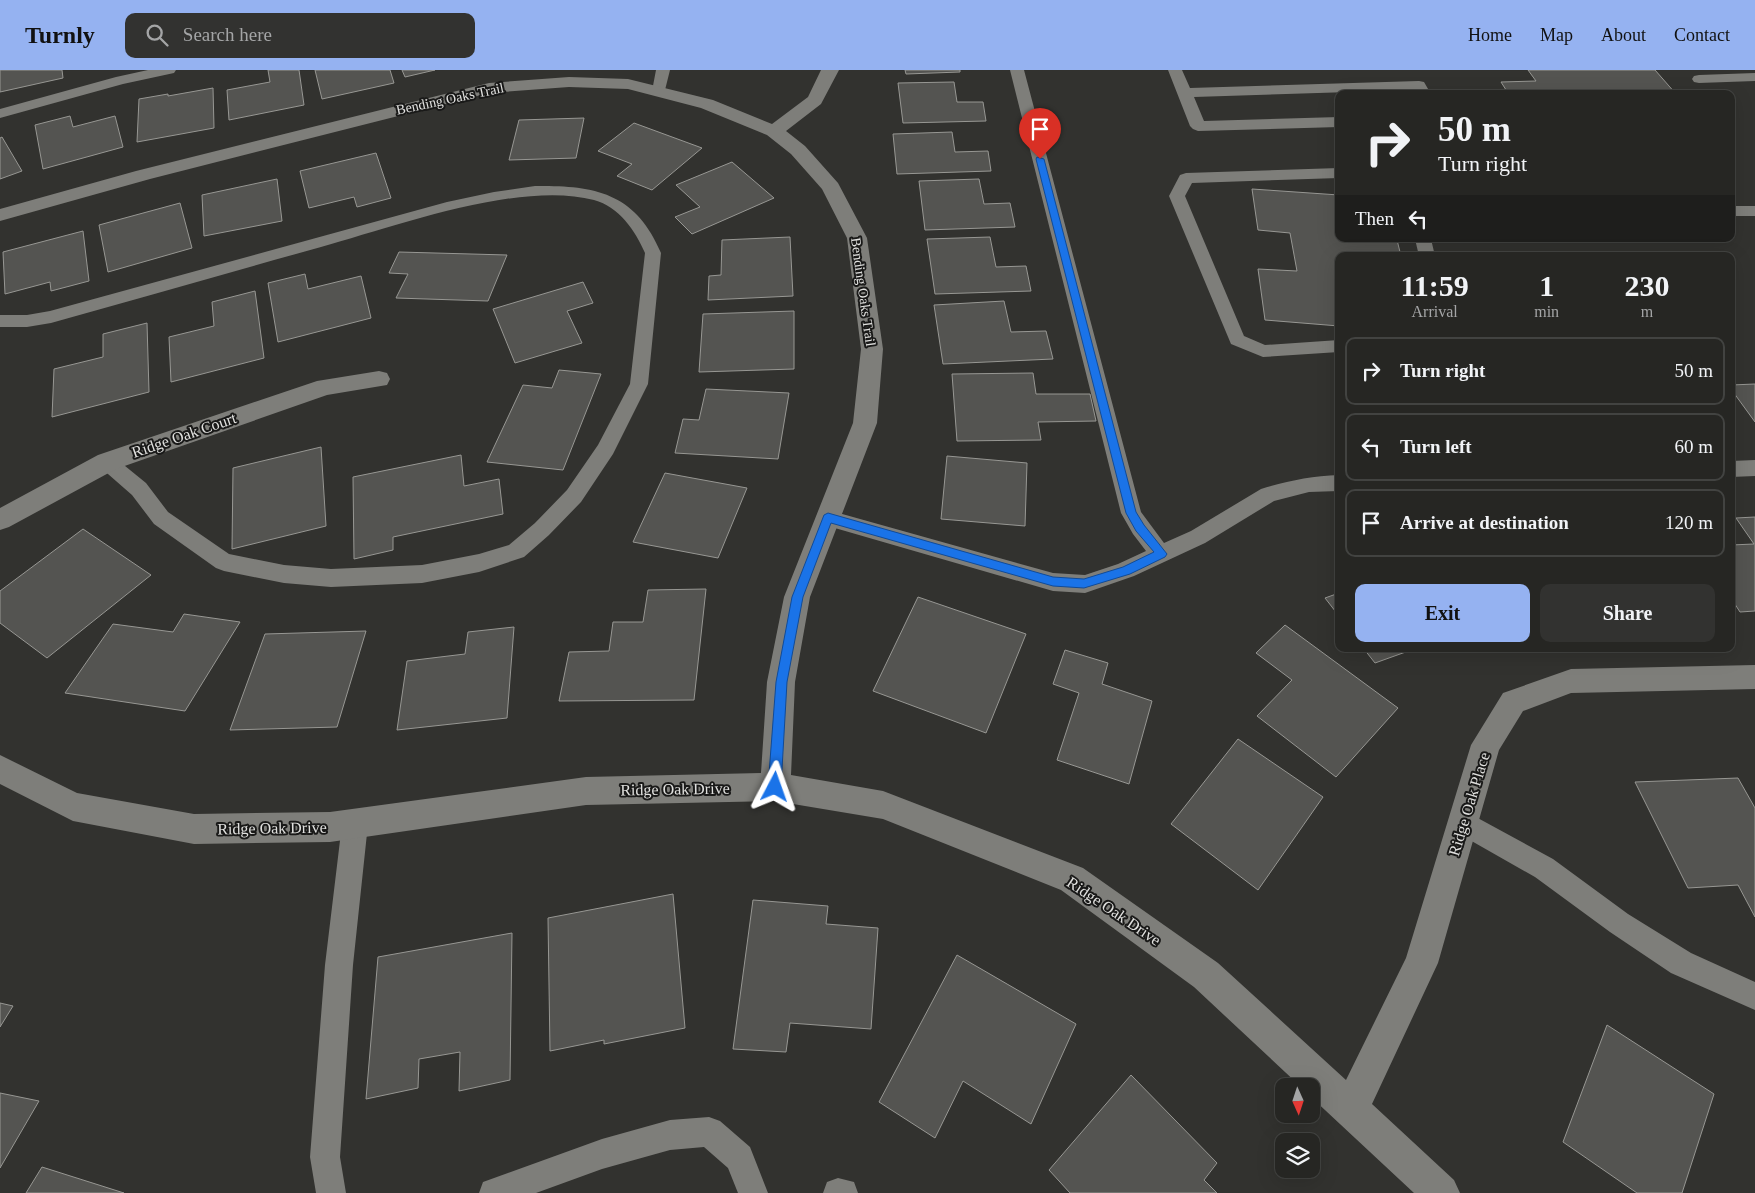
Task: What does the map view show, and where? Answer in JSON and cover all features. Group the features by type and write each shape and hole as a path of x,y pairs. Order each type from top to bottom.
{"street":[{"path":"774,131 815,100 830,70"},
{"name":"Bending Oaks Trail","path":"0,215 152,172 489,88 568,82 628,84 707,104 774,131 798,150 831,187 857,238 872,349 865,423 797,597 782,682 775,787"},
{"name":"Ridge Oak Court","path":"0,520 107,462 325,388 379,379"},
{"name":"Ridge Oak Place","path":"1351,1109 1421,963 1486,746 1513,702 1571,681 1755,677"},
{"name":"Ridge Oak Drive","path":"0,769 73,807 194,830 330,827 586,790 775,787 883,805 1072,879 1206,975 1441,1193"}],"lane":[{"path":"0,114 121,80 169,70"},
{"path":"659,91 663,70"},
{"path":"1017,70 1131,513 1140,528 1161,554"},
{"path":"1175,70 1198,126 1335,122"},
{"path":"1409,70 1422,89"},
{"path":"1694,75 1755,77"},
{"path":"1694,75 1708,90"},
{"path":"1363,90 1422,89"},
{"path":"1185,93 1335,90"},
{"path":"1335,173 1186,178 1177,196 1237,340 1263,352 1335,346"},
{"path":"0,321 27,321 50,317 418,215 489,197 524,192 565,192 598,196 616,204 637,223 647,236 653,253 639,384 606,449 574,496 542,529 516,551 479,563 422,574 331,578 284,574 224,562 161,518 139,489 107,462"},
{"path":"1735,211 1755,211"},
{"path":"1735,469 1755,468"},
{"path":"828,518 1053,582 1084,584 1126,570 1198,537 1268,495 1309,484 1335,483"},
{"path":"1463,822 1544,868 1619,923 1681,963 1755,996"},
{"path":"331,1193 325,1157 338,966 355,824"},
{"path":"494,1193 602,1154 670,1136 709,1132 739,1158 753,1193"},
{"path":"838,1193 843,1193"}],"building":[{"path":"0,70 62,70 63,78 0,92"},
{"path":"268,70 299,70 304,105 229,120 227,90 270,82"},
{"path":"315,70 390,70 394,83 322,99"},
{"path":"402,70 435,70 405,77"},
{"path":"905,70 960,70 960,72 906,74"},
{"path":"1528,70 1655,70 1672,90 1506,90 1501,82 1536,81"},
{"path":"954,82 957,102 983,102 986,121 903,123 898,83"},
{"path":"213,88 214,128 137,142 139,99"},
{"path":"70,116 73,127 115,116 123,147 43,169 35,125"},
{"path":"584,118 576,158 509,160 519,120"},
{"path":"634,123 702,148 652,190 617,176 632,164 598,151"},
{"path":"952,132 955,152 988,151 991,171 897,174 893,134"},
{"path":"2,137 22,171 0,179 0,138"},
{"path":"376,153 391,198 357,207 354,197 309,208 300,171"},
{"path":"732,162 774,198 692,234 675,217 700,207 676,185"},
{"path":"277,179 282,221 204,236 202,195"},
{"path":"979,179 984,204 1010,203 1015,227 925,230 919,181"},
{"path":"1252,189 1335,195 1335,242 1398,242 1400,252 1335,252 1335,326 1265,320 1258,269 1297,271 1290,233 1258,230"},
{"path":"180,203 192,248 108,272 99,225"},
{"path":"83,231 89,281 51,291 50,282 5,294 3,252"},
{"path":"790,237 793,296 708,300 709,276 721,275 722,240"},
{"path":"990,237 996,267 1026,266 1031,291 935,294 927,239"},
{"path":"399,252 507,255 488,301 396,298 408,274 389,273"},
{"path":"305,274 308,289 361,276 371,318 278,342 268,283"},
{"path":"583,282 593,303 567,311 582,343 515,363 493,309"},
{"path":"255,291 264,358 171,382 169,337 214,326 212,302"},
{"path":"1004,301 1011,332 1046,331 1053,359 943,364 934,305"},
{"path":"794,311 794,369 699,372 703,314"},
{"path":"147,323 149,392 52,417 54,369 103,357 103,334"},
{"path":"559,370 601,374 563,470 487,462 523,385 552,388"},
{"path":"1033,373 1036,394 1090,394 1096,421 1038,422 1041,440 957,441 952,374"},
{"path":"1755,384 1755,422 1735,394 1735,385"},
{"path":"706,389 789,393 778,459 675,453 683,419 699,420"},
{"path":"321,447 326,526 232,549 233,468"},
{"path":"461,455 464,486 499,479 503,514 393,537 393,550 354,559 353,477"},
{"path":"947,456 1027,463 1025,526 941,519"},
{"path":"665,473 747,488 718,558 633,542"},
{"path":"1755,517 1755,611 1740,612 1735,604 1735,545 1754,544 1736,518"},
{"path":"83,529 151,575 47,658 0,623 0,591"},
{"path":"706,589 694,700 559,701 569,652 609,651 613,622 643,622 648,590"},
{"path":"1335,594 1335,611 1325,598"},
{"path":"918,597 1026,634 986,733 873,691"},
{"path":"184,614 240,622 185,711 65,693 113,624 173,632"},
{"path":"1285,625 1398,708 1336,777 1257,716 1292,680 1256,653"},
{"path":"514,627 507,718 397,730 407,661 465,654 468,632"},
{"path":"366,631 337,727 230,730 265,634"},
{"path":"1065,650 1108,663 1102,684 1152,701 1129,784 1057,760 1079,693 1053,684"},
{"path":"1366,652 1406,652 1375,663"},
{"path":"1238,739 1323,797 1258,890 1171,824"},
{"path":"1738,778 1755,808 1755,917 1738,885 1688,888 1635,782"},
{"path":"673,894 685,1028 604,1044 604,1040 550,1051 548,918"},
{"path":"753,900 828,906 826,924 878,928 871,1029 790,1023 786,1052 733,1049"},
{"path":"512,933 510,1080 459,1091 460,1052 419,1059 418,1088 366,1099 378,957"},
{"path":"957,955 1076,1024 1031,1124 963,1081 935,1138 879,1102"},
{"path":"0,1003 13,1006 0,1027"},
{"path":"1607,1025 1714,1094 1682,1193 1637,1193 1563,1142"},
{"path":"1131,1075 1217,1163 1204,1180 1217,1193 1070,1193 1049,1170"},
{"path":"0,1093 39,1101 0,1168"},
{"path":"42,1167 124,1193 26,1193"}],"route":[{"path":"775,787 782,682 797,597 828,518 1053,582 1084,584 1126,570 1161,554 1140,528 1131,513 1040,159"}]}
